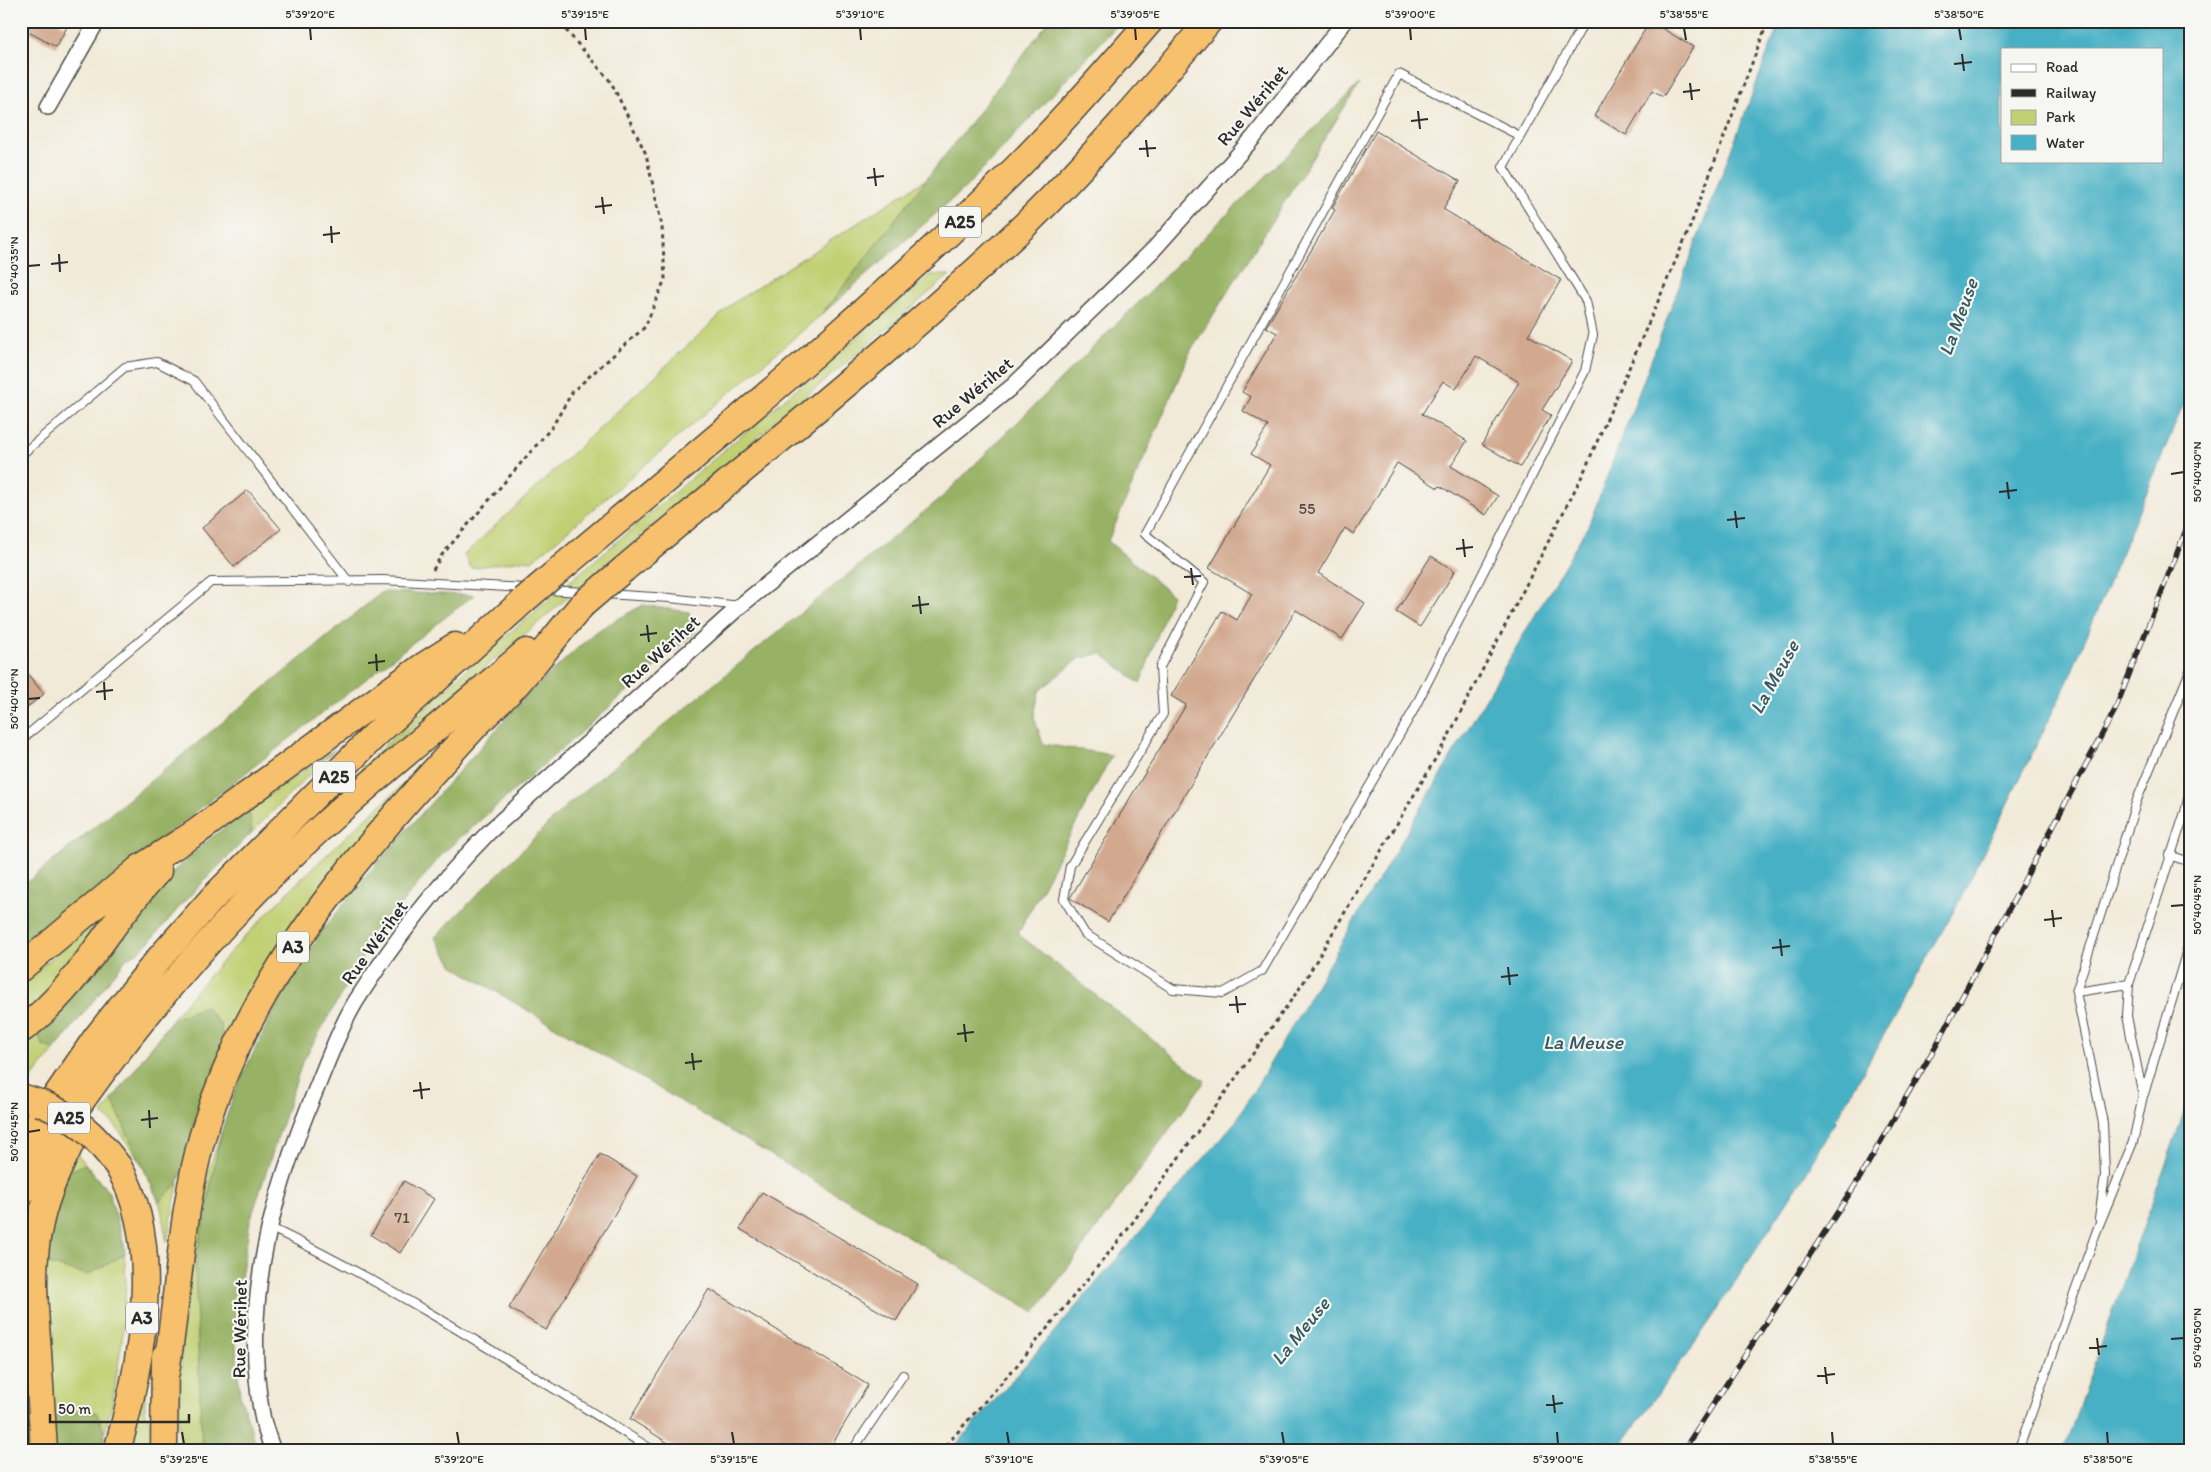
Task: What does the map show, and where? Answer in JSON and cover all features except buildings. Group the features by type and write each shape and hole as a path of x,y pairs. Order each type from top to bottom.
{"highway":[{"name":"A25","path":"21,1147 96,1038 158,960 211,900 375,735 522,602 872,305 996,189 1092,89 1150,21"},
{"name":"A25","path":"21,1193 50,1145 122,1046 183,972 260,887 296,852 390,768 904,333 1019,229 1121,123 1209,21"},
{"path":"21,968 140,868 195,832 359,715 422,667 522,602"},
{"name":"A3","path":"166,1372 187,1211 204,1131 229,1064 264,995 310,922 336,888 478,723 512,688 582,605"},
{"path":"21,1030 50,1005 66,987 138,892 195,832"},
{"path":"44,1451 33,1291 40,1224 61,1162 122,1046"},
{"name":"A3","path":"21,1097 40,1103 73,1119 97,1139 151,1216 162,1276 166,1372 164,1451"},
{"name":"A3","path":"118,1451 136,1367 144,1303 143,1259 139,1220 124,1176"}],"street":[{"path":"48,107 97,21"},
{"name":"Rue Wérihet","path":"273,1451 262,1416 256,1370 259,1275 269,1227 299,1130 323,1072 355,1003 393,946 458,863 489,832 740,606 1021,378 1154,249 1254,137 1345,21"}],"lane":[{"path":"1520,136 1399,74 1145,534 1204,582 1160,667 1162,714 1070,866 1064,899 1085,934 1173,989 1223,993 1262,971 1412,713 1585,371 1594,335 1586,301 1503,167 1585,21"},
{"path":"21,455 125,367 157,362 194,381 349,582"},
{"path":"21,740 211,582 349,582 382,580 427,582 670,598 740,606"},
{"path":"2097,1230 2105,1176 2104,1123 2076,992 2136,800 2190,671"},
{"path":"2190,692 2190,711"},
{"path":"2143,1096 2127,1016 2128,984 2190,790"},
{"path":"2169,855 2190,862"},
{"path":"2018,1451 2097,1230 2133,1142 2143,1096 2190,940"},
{"path":"2076,992 2128,984"},
{"path":"269,1227 324,1253 467,1335 654,1451"},
{"path":"852,1451 903,1375"}],"path":[{"path":"427,582 441,556 552,427 573,391 644,327 665,279 662,226 646,154 611,82 558,21"},
{"path":"941,1451 1018,1364 1126,1233 1296,993 1447,739 1583,474 1688,232 1768,21"}],"green space":[{"path":"1049,21 1121,21 966,187 822,314"},
{"path":"1359,84 1191,350 1108,541 1172,595 1140,684 1101,653 1078,659 1039,691 1034,717 1043,744 1112,755 1018,934 1205,1081 1035,1312 453,966 435,937 566,806 941,498"},
{"path":"928,178 822,314 532,561 523,560 471,568 464,555 733,303"},
{"path":"930,275 950,275 340,790 466,670"},
{"path":"382,592 474,595 21,948 21,887"},
{"path":"643,605 689,612 696,631 444,852 372,940 302,1063 250,1221 234,1321 240,1395 258,1451 202,1451 195,1264 221,1133 235,1091 275,1008 322,931 373,868 527,695 595,632"},
{"path":"335,749 188,897 152,939 127,958 30,1081 21,1079 21,1042 171,873 249,809"},
{"path":"433,759 361,842 201,1115 178,1183 167,1242 160,1204 151,1182 119,1130 102,1114 149,1049 226,957 312,869"},
{"path":"249,809 252,832 179,907 139,952 127,958 54,1050 42,1045 37,1030 145,899 207,841"},
{"path":"104,918 46,994 21,1017 21,982"},
{"path":"205,1006 221,1025 225,1052 178,1183 159,1202 112,1100 172,1020"},
{"path":"221,1133 195,1264 202,1451 178,1451 182,1329 203,1188"},
{"path":"75,1151 109,1193 124,1245 126,1284 122,1340 112,1405 100,1451 52,1418 42,1275"},
{"path":"85,1164 109,1193 125,1254 88,1275 44,1263 51,1208 66,1173"},
{"path":"31,1220 35,1451 21,1451 21,1239"},
{"path":"145,1363 145,1410 153,1430 152,1451 126,1451"},
{"path":"71,1412 96,1412 105,1433 100,1451 54,1451 52,1418"}],"water":[{"name":"La Meuse","path":"1780,21 2190,21 2190,389 2067,683 1961,898 1806,1173 1708,1324 1617,1451 951,1451 1236,1121 1589,524"},
{"path":"2190,1096 2190,1451 2063,1451"}],"railway":[{"path":"1683,1451 1859,1179 1937,1044 2115,710 2190,520"}]}
